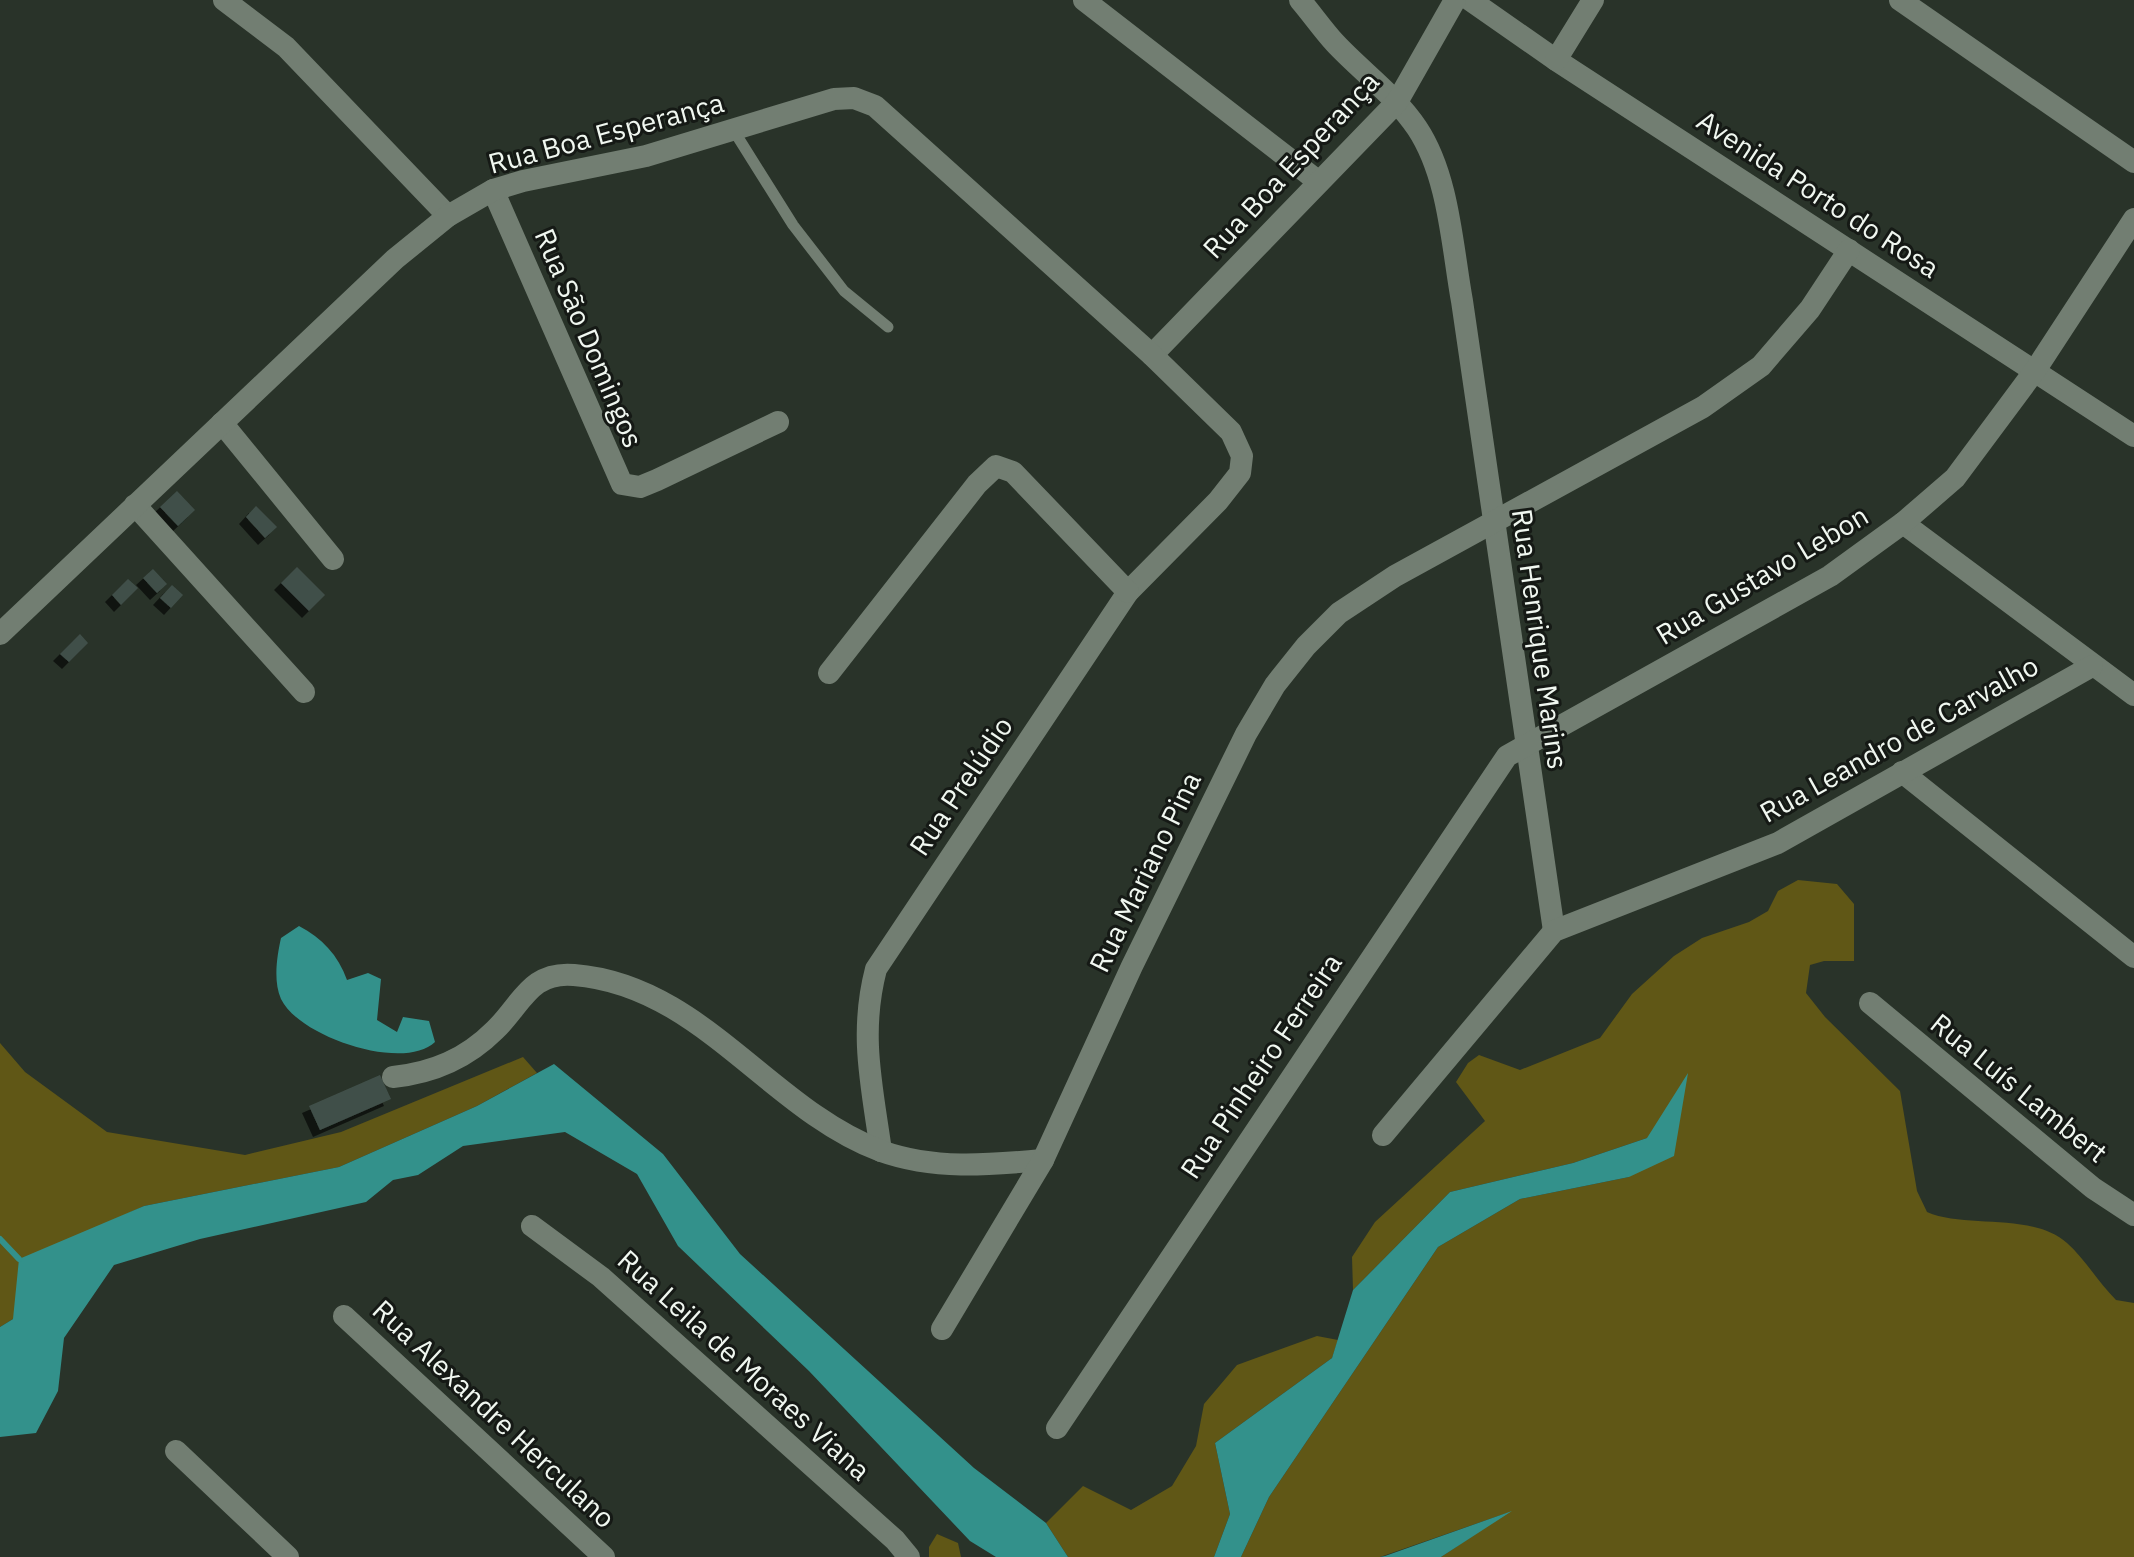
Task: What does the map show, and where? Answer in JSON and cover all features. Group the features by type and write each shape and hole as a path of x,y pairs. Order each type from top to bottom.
{"street":[{"path":"224,0 286,47 448,216"},
{"path":"1084,0 1319,182"},
{"name":"Rua Henrique Marins","path":"1300,0 1335,43 1397,102 1431,154 1443,198 1462,301 1554,931"},
{"name":"Rua Boa Esperança","path":"1152,355 1397,102 1455,0"},
{"name":"Avenida Porto do Rosa","path":"1470,0 1556,60 2036,369 2134,436"},
{"path":"1556,60 1593,0"},
{"path":"1900,0 2134,162"},
{"name":"Rua Boa Esperança","path":"0,634 395,259 448,216 493,190 523,181 609,165 734,131 834,99 865,101 900,128 1152,355 1231,432 1242,456 1240,473 1218,501"},
{"name":"Rua São Domingos","path":"493,190 622,484 640,487 778,422"},
{"name":"Rua Gustavo Lebon","path":"1525,746 1830,576 1903,523 1955,478 2036,369 2134,219"},
{"name":"Rua Mariano Pina","path":"942,1329 1043,1160 1218,789 1275,685 1339,613 1445,547 1703,407 1761,366 1810,309 1849,250"},
{"path":"222,423 333,559"},
{"path":"829,673 977,484 996,466 1013,472 1128,592"},
{"name":"Rua Prelúdio","path":"881,1151 865,1042 865,1015 876,969 1128,592 1218,501"},
{"path":"135,505 304,692"},
{"path":"1903,523 2134,695"},
{"name":"Rua Leandro de Carvalho","path":"1554,931 1579,918 1778,843 2092,666"},
{"name":"Rua Pinheiro Ferreira","path":"1057,1428 1492,774 1507,756 1525,746"},
{"path":"1902,772 2134,957"},
{"path":"1383,1135 1554,931"},
{"path":"393,1077 442,1068 497,1029 532,984 557,974 577,975 616,983 667,1003 846,1135 881,1151 942,1164 977,1166 1043,1160"},
{"name":"Rua Luís Lambert","path":"1870,1003 2093,1188 2134,1215"},
{"name":"Rua Leila de Moraes Viana","path":"532,1226 628,1300 895,1540 909,1557"},
{"name":"Rua Alexandre Herculano","path":"344,1316 604,1557"},
{"path":"176,1451 288,1557"}],"lane":[{"path":"734,131 801,236 844,291 888,327"}],"shaded area":[{"path":"1798,880 1837,884 1854,904 1854,961 1824,961 1810,965 1806,993 1825,1017 1900,1091 1917,1191 1927,1212 1961,1220 2036,1227 2053,1233 2073,1249 2116,1300 2134,1303 2134,1557 1441,1557 1507,1513 1380,1557 1241,1557 1269,1497 1438,1247 1520,1199 1629,1177 1647,1138 1573,1163 1450,1192 1353,1290 1352,1257 1375,1222 1485,1121 1456,1082 1468,1063 1479,1055 1520,1070 1600,1038 1632,994 1674,956 1702,938 1749,922 1768,911 1778,891"},
{"path":"0,1043 25,1072 107,1132 245,1155 341,1132 523,1057 537,1073 477,1106 339,1167 144,1206 85,1233 13,1319 0,1327"},
{"path":"1317,1336 1338,1340 1332,1358 1215,1443 1230,1514 1214,1557 1068,1557 1046,1523 1083,1486 1131,1510 1172,1486 1196,1446 1204,1404 1237,1365"},
{"path":"937,1534 958,1543 961,1557 929,1557 929,1547"}],"water":[{"path":"299,926 328,948 347,980 368,973 381,979 377,1020 397,1032 403,1017 429,1021 435,1042 420,1050 377,1052 329,1037 292,1013 279,992 277,960 281,938"},
{"path":"554,1064 663,1154 740,1254 974,1468 1046,1523 1068,1557 996,1557 970,1541 809,1371 678,1246 637,1174 565,1132 463,1146 418,1175 393,1180 366,1202 200,1239 114,1265 64,1338 58,1391 36,1433 0,1437 0,1327 13,1319 19,1259 144,1206 339,1167 477,1106"},
{"path":"1688,1073 1674,1156 1629,1177 1520,1199 1438,1247 1269,1497 1241,1557 1214,1557 1230,1514 1215,1443 1332,1358 1353,1290 1450,1192 1573,1163 1647,1138"},
{"path":"1512,1511 1441,1557 1380,1557 1385,1556"}],"building":[{"path":"177,491 195,510 178,526 160,507"},
{"path":"256,506 277,527 265,538 246,517"},
{"path":"297,567 325,595 309,611 281,583"},
{"path":"153,569 167,584 157,593 143,578"},
{"path":"128,579 138,588 121,605 112,595"},
{"path":"172,585 183,595 171,608 160,598"},
{"path":"80,634 88,643 69,662 60,654"},
{"path":"380,1075 391,1099 320,1130 309,1106"}],"waterway":[{"path":"0,1239 19,1259"}]}
